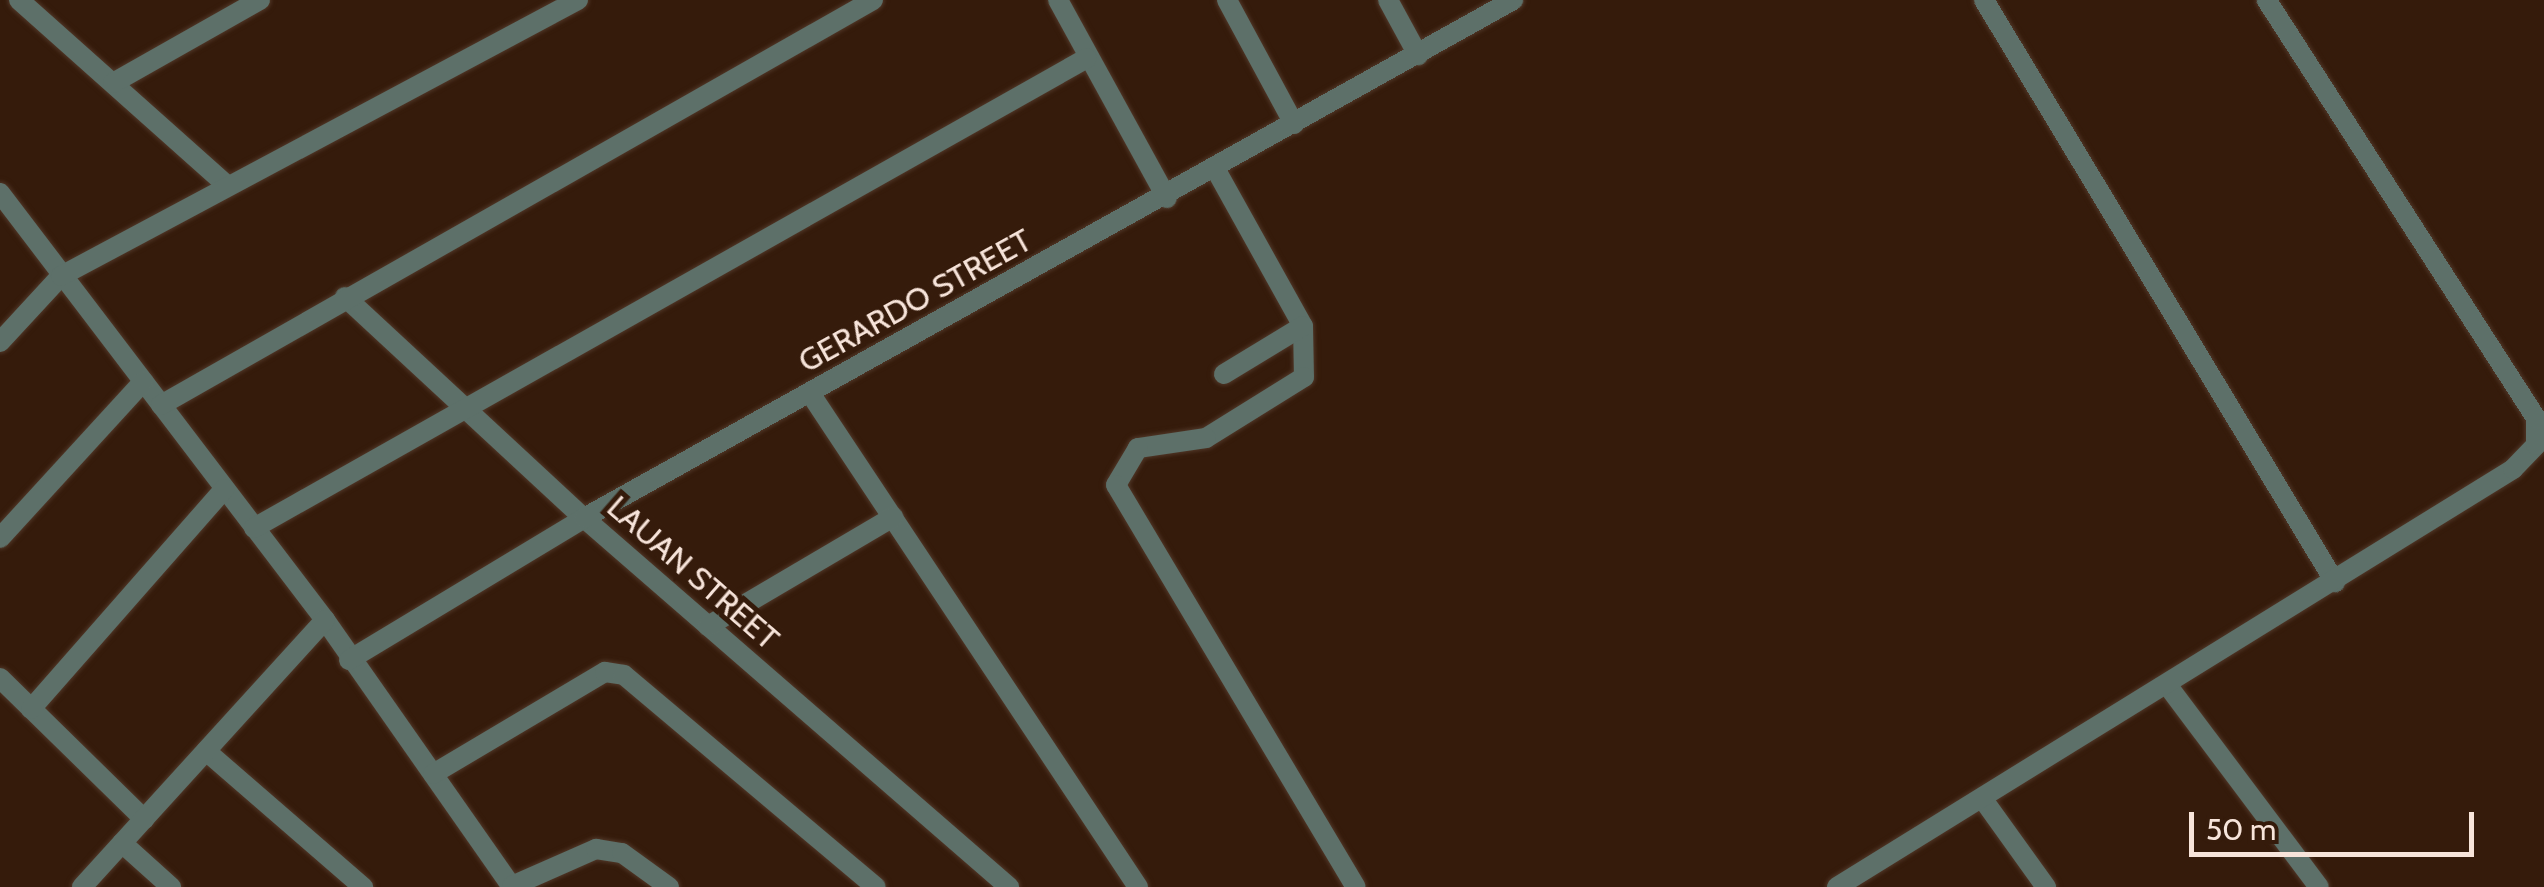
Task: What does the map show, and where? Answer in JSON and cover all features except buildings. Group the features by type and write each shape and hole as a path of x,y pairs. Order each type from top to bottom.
{"street":[{"path":"19,0 226,185"},
{"path":"113,84 260,0"},
{"path":"0,342 61,276 578,0"},
{"path":"161,404 874,0"},
{"path":"1058,0 1167,198"},
{"path":"1227,0 1294,124"},
{"path":"1388,0 1418,56"},
{"name":"GERARDO STREET","path":"350,660 584,518 1167,198 1513,0"},
{"path":"1984,0 2335,582"},
{"path":"1837,887 2335,582 2513,469 2536,445 2536,418 2266,0"},
{"path":"254,528 1087,58"},
{"path":"1216,170 1303,326 1304,377 1206,438 1138,448 1120,466 1116,485 1356,887"},
{"path":"0,194 325,620 512,887 596,849 622,853 669,887"},
{"name":"LAUAN STREET","path":"346,297 464,411 584,518 1008,887"},
{"path":"1224,374 1303,326"},
{"path":"0,538 144,382"},
{"path":"810,393 1138,887"},
{"path":"31,708 224,489"},
{"path":"708,626 893,517"},
{"path":"82,887 325,620"},
{"path":"432,774 605,672 624,676 876,887"},
{"path":"0,678 144,818"},
{"path":"2168,686 2320,887"},
{"path":"206,751 363,887"},
{"path":"1982,798 2046,887"},
{"path":"122,843 171,887"}]}
